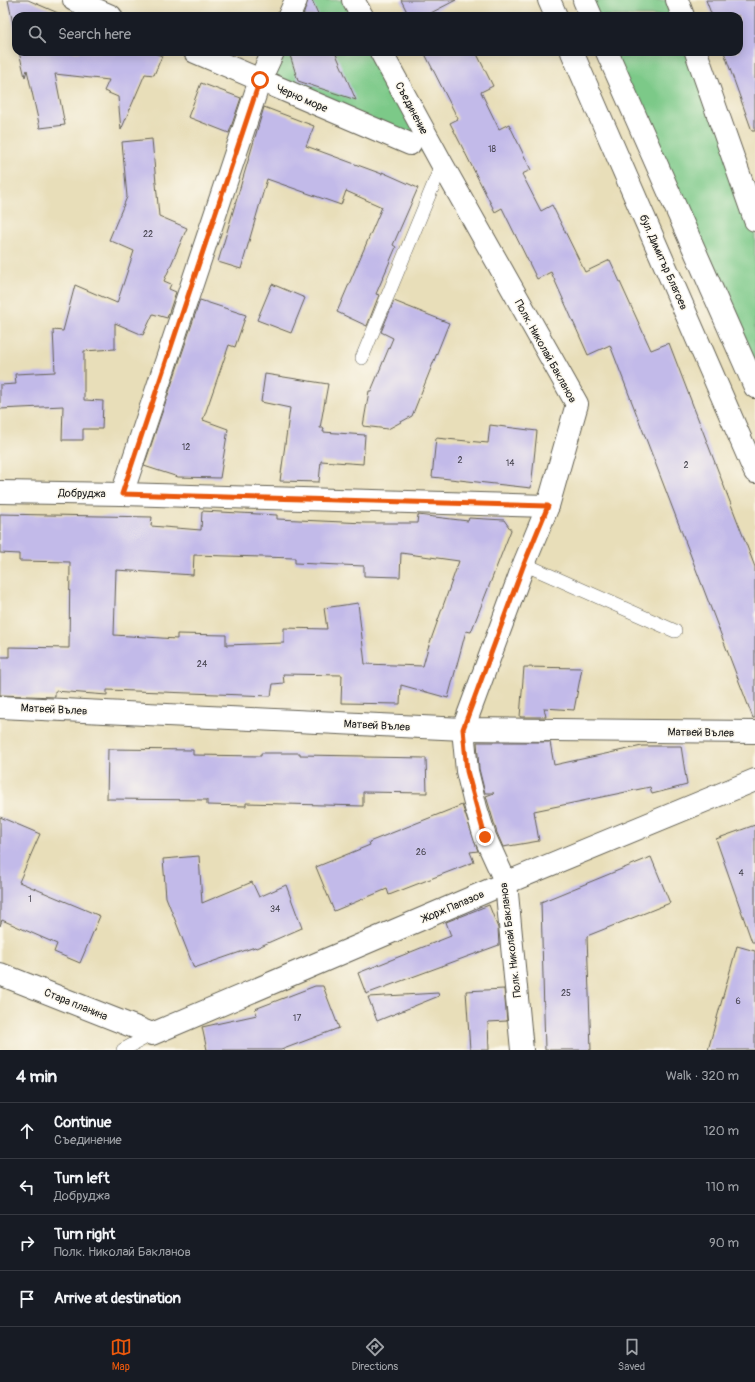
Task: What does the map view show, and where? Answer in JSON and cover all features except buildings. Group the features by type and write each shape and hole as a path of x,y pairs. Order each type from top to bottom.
{"street":[{"path":"74,0 102,12"},
{"path":"291,12 296,0"},
{"path":"353,0 360,12"},
{"path":"549,0 554,12"},
{"path":"584,0 589,12"},
{"path":"677,0 682,12"},
{"name":"Черно море","path":"204,56 410,144"},
{"path":"122,494 260,80 271,56"},
{"name":"Съединение","path":"383,56 442,164"},
{"name":"бул. Димитър Благоев","path":"574,56 755,472"},
{"path":"609,56 755,387"},
{"path":"697,56 755,220"},
{"name":"Полк. Николай Бакланов","path":"442,164 577,404 548,506 524,564 463,729 467,771 476,808 485,837 506,883 522,1050"},
{"name":"Добруджа","path":"0,492 548,506"},
{"name":"Матвей Вълев","path":"0,707 463,729 755,732"},
{"name":"Жорж Папазов","path":"152,1034 506,883 755,780"},
{"name":"Стара планина","path":"0,974 152,1034"}],"lane":[{"path":"362,358 442,164"},
{"path":"524,564 675,631"},
{"path":"123,1050 152,1034"}],"green space":[{"path":"296,0 353,0 360,12 291,12"},
{"path":"584,0 677,0 682,12 589,12"},
{"path":"271,56 383,56 442,164 410,144 260,80"},
{"path":"609,56 697,56 755,220 755,387"}],"route":[{"path":"260,80 122,494 548,506 524,564 463,729 467,771 485,837"}]}
